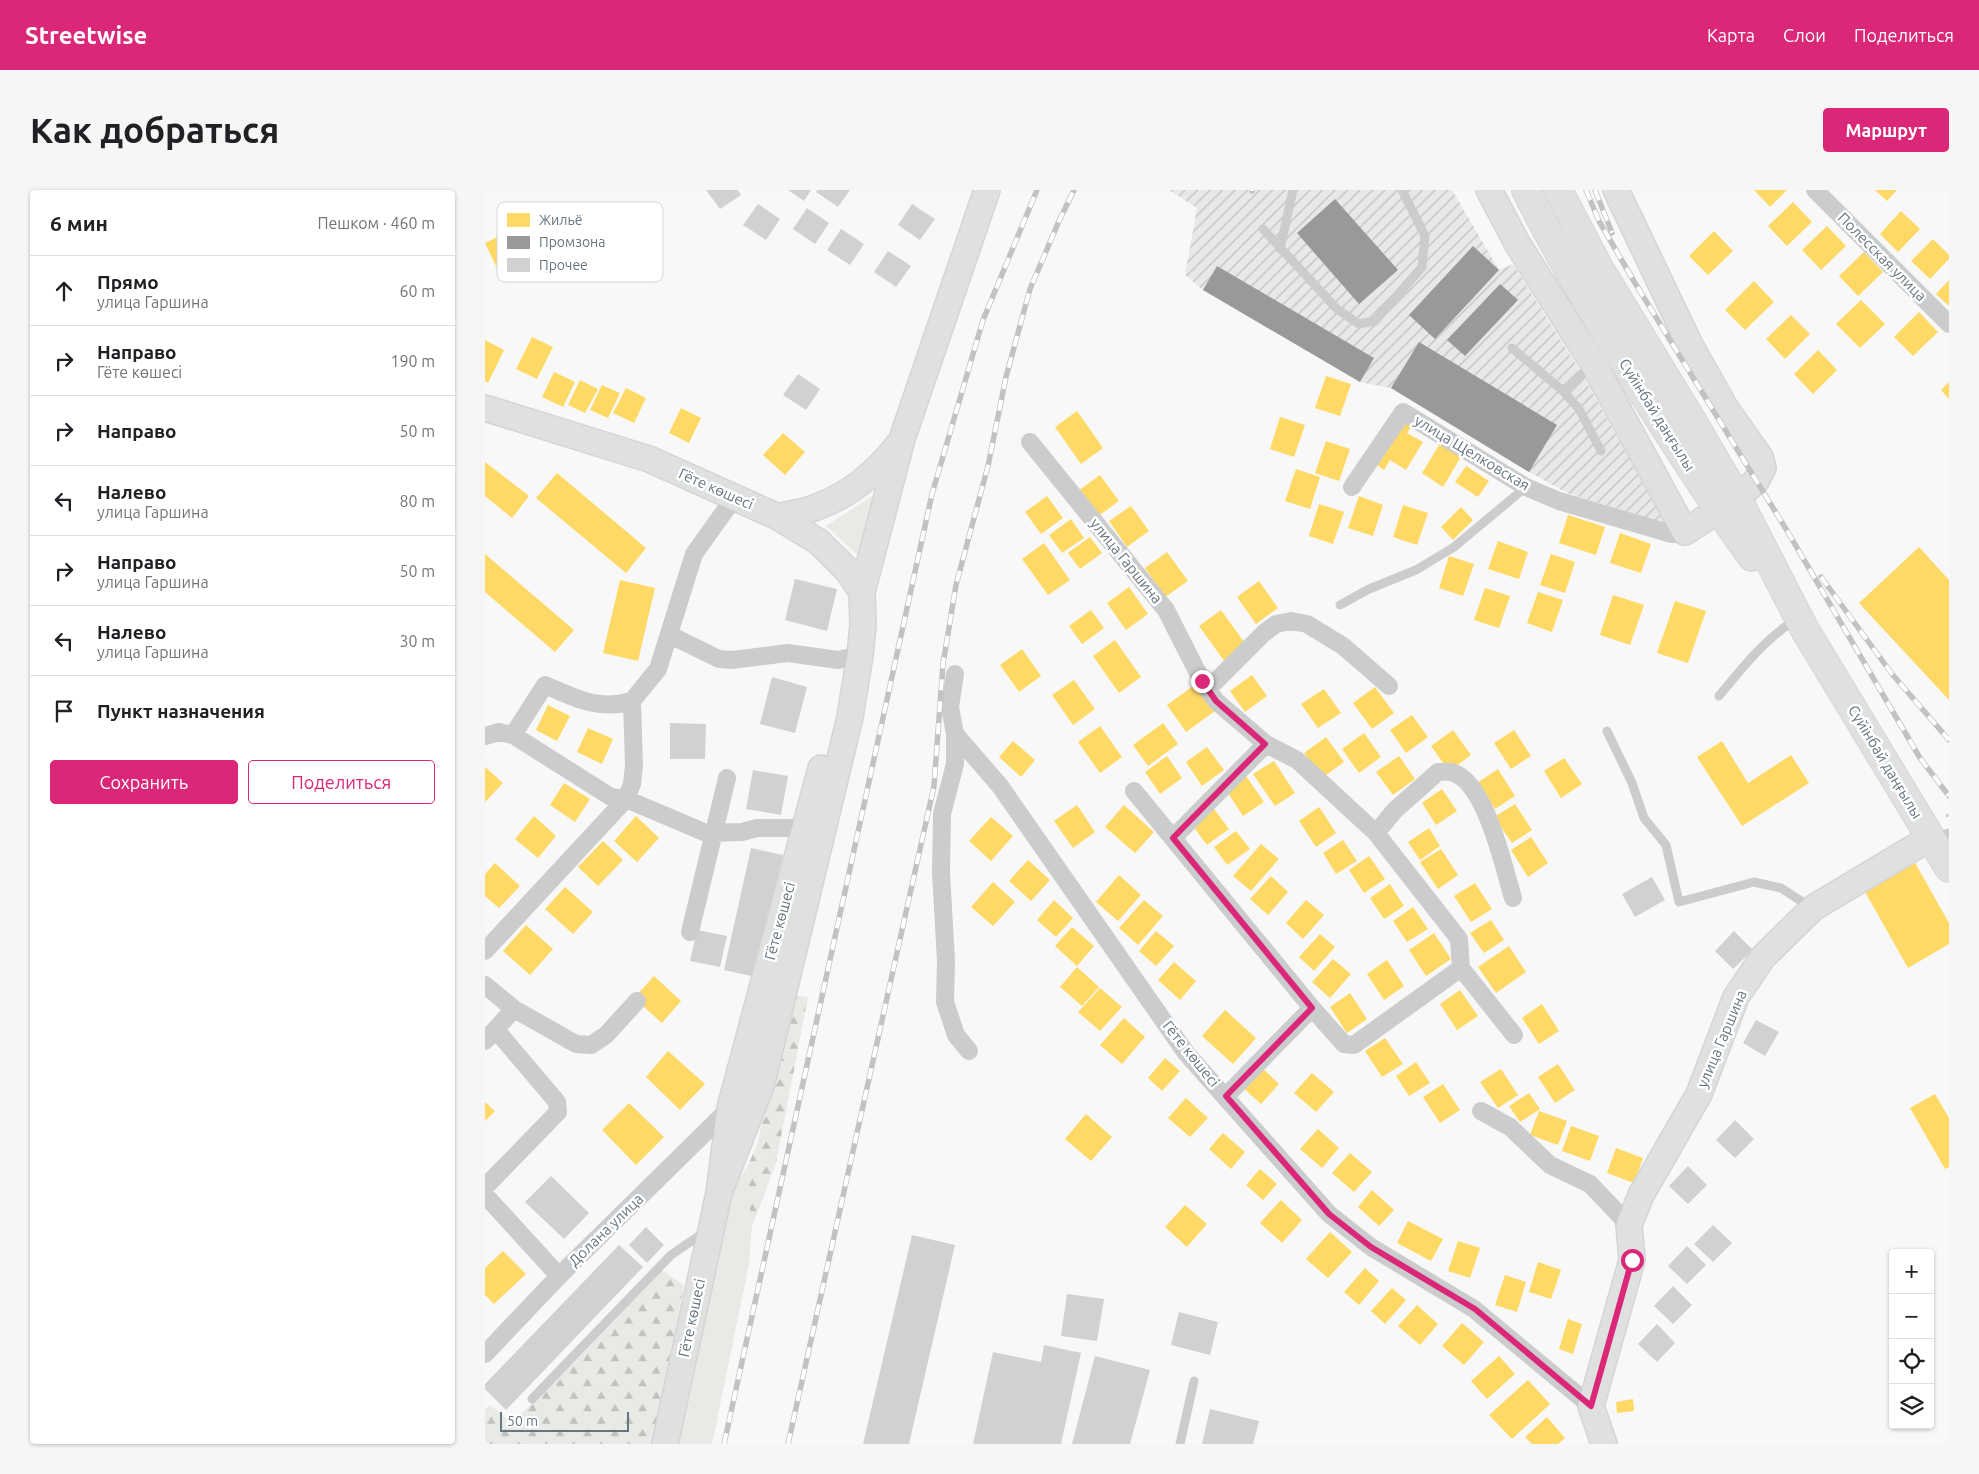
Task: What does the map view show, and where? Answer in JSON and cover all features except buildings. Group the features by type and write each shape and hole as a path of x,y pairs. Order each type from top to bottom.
{"main road":[{"name":"Сүйінбай даңғылы","path":"1526,190 1575,282 1667,434 1728,504"},
{"name":"Сүйінбай даңғылы","path":"1558,190 1599,268 1691,419 1728,504 1801,624 1940,836 1949,868"}],"street":[{"path":"862,592 902,439 987,190"},
{"path":"1489,190 1517,244 1594,365 1685,532 1728,504 1756,482 1763,468 1760,458 1726,409 1690,345 1616,190"},
{"name":"Полесская улица","path":"1815,190 1949,324"},
{"name":"Гёте көшесі","path":"485,408 649,459 778,516 819,542 848,571 862,592 863,625 850,717 761,1086 719,1193"},
{"name":"улица Щелковская","path":"1352,487 1403,412 1526,488 1559,501 1672,534 1685,532"},
{"path":"778,516 819,507 857,487 881,466 902,439"},
{"name":"улица Гаршина","path":"1030,442 1166,610 1216,701 1265,744 1297,760 1376,833 1459,939 1461,968"},
{"path":"513,735 545,685 583,701 599,704 617,705 632,701 658,669 694,554 734,498"},
{"path":"1208,689 1264,633 1275,624 1291,621 1307,624 1343,646 1389,686"},
{"path":"670,634 719,659 733,660 788,653 838,660 860,655"},
{"name":"Гёте көшесі","path":"665,1444 719,1193 730,1108 835,712 860,655"},
{"path":"955,674 950,707 955,734 955,764 941,814 941,873 946,961 945,1002 956,1036 969,1051"},
{"path":"485,951 626,799 632,784 634,765 632,701"},
{"path":"485,736 499,732 513,735 611,796 626,799 706,833 742,832 757,828 805,828"},
{"name":"Гёте көшесі","path":"955,734 1000,786 1186,1053 1329,1214 1371,1247 1475,1309 1591,1406"},
{"path":"1173,838 1265,744"},
{"path":"1376,833 1395,810 1431,777 1438,772 1453,772 1467,782 1489,818 1513,898"},
{"path":"690,932 727,778"},
{"path":"1134,792 1312,1008 1344,1044 1355,1045 1461,968 1514,1035"},
{"name":"улица Гаршина","path":"1591,1406 1632,1260 1629,1225 1641,1195 1699,1094 1737,997 1763,957 1813,908 1940,836"},
{"path":"485,985 514,1009 576,1044 591,1045 606,1035 637,1001"},
{"path":"1226,1096 1312,1008"},
{"path":"485,1187 559,1109 557,1102 491,1036 514,1009"},
{"name":"Долана улица","path":"485,1354 559,1276 730,1108"},
{"path":"1481,1110 1510,1127 1550,1166 1590,1184 1629,1225"},
{"path":"485,1195 559,1276"},
{"path":"1591,1406 1604,1444"}],"lane":[{"path":"1280,249 1293,190"},
{"path":"1263,229 1337,310 1359,324 1375,321 1422,267 1425,236 1403,190"},
{"path":"1512,348 1563,391 1579,409 1601,451"},
{"path":"1563,391 1594,365"},
{"path":"1341,605 1369,588 1416,570 1455,547 1526,488"},
{"path":"1719,696 1757,650 1775,634 1801,624"},
{"path":"1607,731 1632,783 1644,818 1666,845 1679,902 1754,882 1781,888 1813,908"},
{"path":"531,1399 671,1255 712,1226"},
{"path":"1180,1444 1194,1381"}],"shaded area":[{"path":"1169,190 1452,190 1499,270 1513,264 1582,374 1665,523 1569,494 1529,472 1391,388 1360,382 1203,290 1185,275 1197,208"}],"green space":[{"path":"878,492 865,562 826,526"},
{"path":"792,995 808,997 776,1163 751,1229 748,1165 757,1145"},
{"path":"748,1165 752,1225 749,1264 712,1444 673,1444 733,1188"},
{"path":"662,1270 684,1285 652,1444 485,1444 485,1410 490,1405 512,1423 575,1362"}],"railway":[{"path":"724,1444 932,494 983,320 1037,190"},
{"path":"788,1444 934,786 943,664 956,585 988,466 1006,377 1030,289 1074,190"},
{"path":"1586,190 1599,221 1635,283 1786,529 1920,758 1949,796"},
{"path":"1595,190 1612,233"},
{"path":"1821,577 1892,674 1949,740"}],"route":[{"path":"1202,681 1216,701 1265,744 1173,838 1312,1008 1226,1096 1329,1214 1371,1247 1475,1309 1591,1406 1632,1260"}]}
